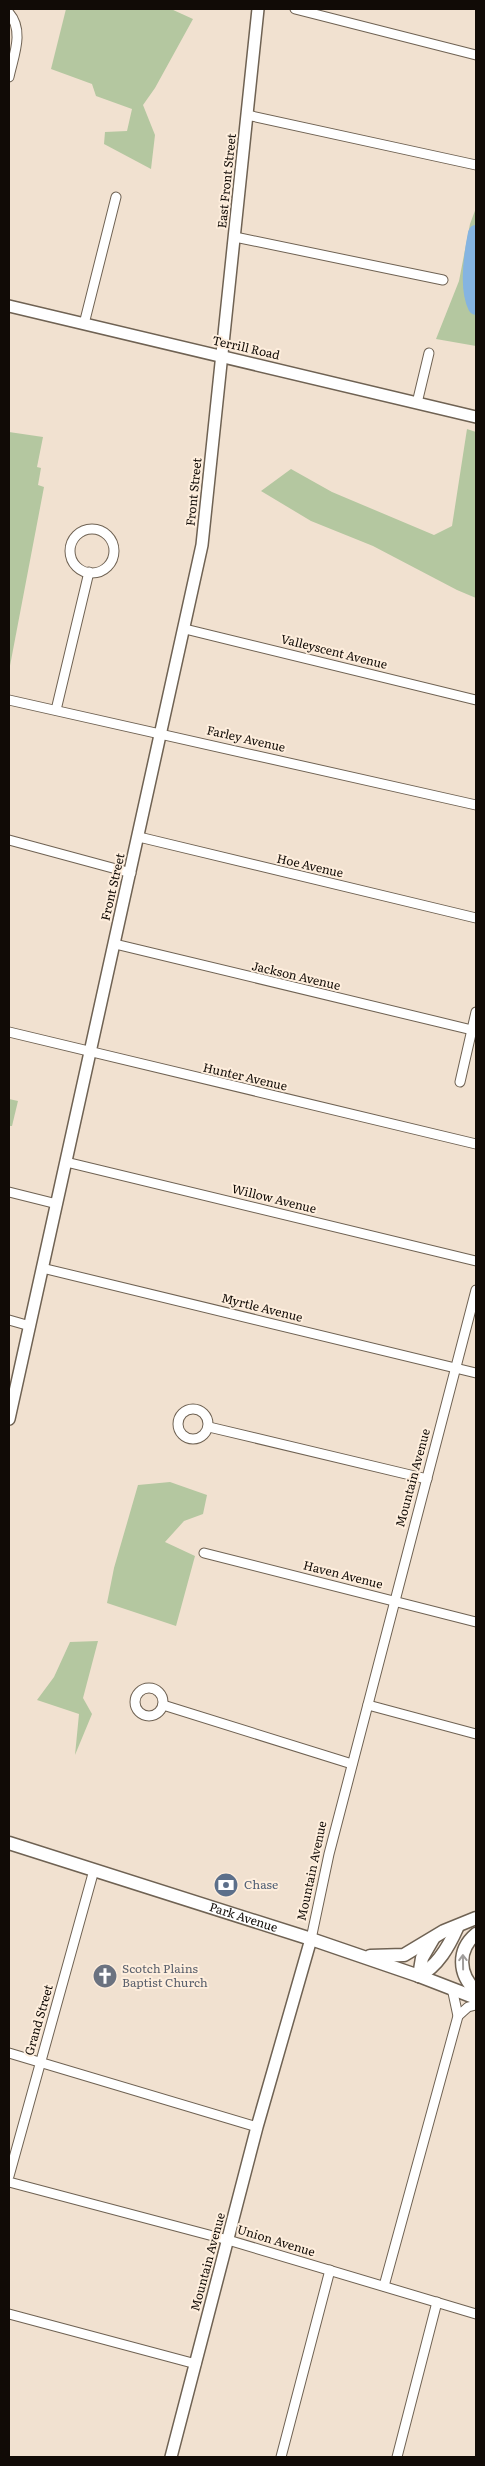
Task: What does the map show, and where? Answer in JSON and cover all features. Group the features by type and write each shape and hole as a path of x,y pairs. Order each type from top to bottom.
{"main road":[{"name":"Park Avenue","path":"9,1843 420,1976 476,1998"},
{"path":"357,1956 404,1954 444,1931 457,1928 476,1918"},
{"path":"420,1976 437,1962 450,1943 457,1928"},
{"path":"476,1934 464,1949 461,1966 467,1980 476,1991"},
{"path":"420,1976 422,1958 433,1939"}],"street":[{"name":"East Front Street","path":"222,357 258,9"},
{"path":"295,9 476,55"},
{"path":"9,13 17,26 18,38 9,78"},
{"path":"247,116 476,165"},
{"path":"84,324 116,197"},
{"path":"235,237 443,280"},
{"name":"Terrill Road","path":"9,306 476,417"},
{"path":"417,403 429,353"},
{"name":"Front Street","path":"9,1419 202,546 222,357"},
{"path":"92,529 99,530 110,538 113,544 113,557 107,567 89,572 82,569 72,559 72,544 80,533 92,529"},
{"path":"56,710 89,572"},
{"name":"Valleyscent Avenue","path":"185,629 476,700"},
{"name":"Farley Avenue","path":"9,700 476,805"},
{"name":"Hoe Avenue","path":"139,837 476,918"},
{"path":"9,840 131,873"},
{"name":"Jackson Avenue","path":"115,944 472,1030"},
{"path":"460,1082 476,1012"},
{"name":"Hunter Avenue","path":"9,1032 90,1054 476,1144"},
{"name":"Willow Avenue","path":"66,1162 476,1261"},
{"path":"9,1192 57,1204"},
{"name":"Myrtle Avenue","path":"42,1268 476,1373"},
{"name":"Mountain Avenue","path":"171,2457 257,2127 311,1940 329,1854 476,1290"},
{"path":"9,1320 30,1326"},
{"path":"209,1427 427,1479"},
{"name":"Haven Avenue","path":"204,1553 476,1622"},
{"path":"163,1705 352,1764"},
{"path":"368,1705 476,1734"},
{"name":"Grand Street","path":"9,2176 94,1870"},
{"path":"384,2286 458,2016 452,1988"},
{"path":"458,2016 468,2007 476,2005"},
{"path":"9,2053 257,2127"},
{"name":"Union Avenue","path":"9,2182 228,2240 476,2314"},
{"path":"282,2457 330,2270"},
{"path":"397,2457 437,2302"},
{"path":"9,2314 196,2364"}],"green space":[{"path":"66,9 171,9 193,19 155,88 143,105 155,135 151,169 104,144 105,132 127,131 132,109 96,96 92,84 51,69"},
{"path":"476,208 476,346 436,339 459,281 470,224"},
{"path":"467,429 476,432 476,598 373,546 311,521 261,491 291,469 332,492 434,535 452,526"},
{"path":"9,432 43,437 37,467 41,468 38,485 44,487 9,671"},
{"path":"9,1099 18,1101 12,1126 9,1126"},
{"path":"170,1482 207,1495 203,1514 184,1521 165,1542 195,1556 176,1626 107,1603 114,1568 138,1485"},
{"path":"98,1641 83,1698 92,1714 75,1755 79,1714 37,1700 54,1677 70,1642"}],"waterway":[{"path":"476,233 471,281 476,307"}],"place":[{"name":"Chase","path":"226,1885"},
{"name":"Scotch Plains Baptist Church","path":"105,1976"}]}
